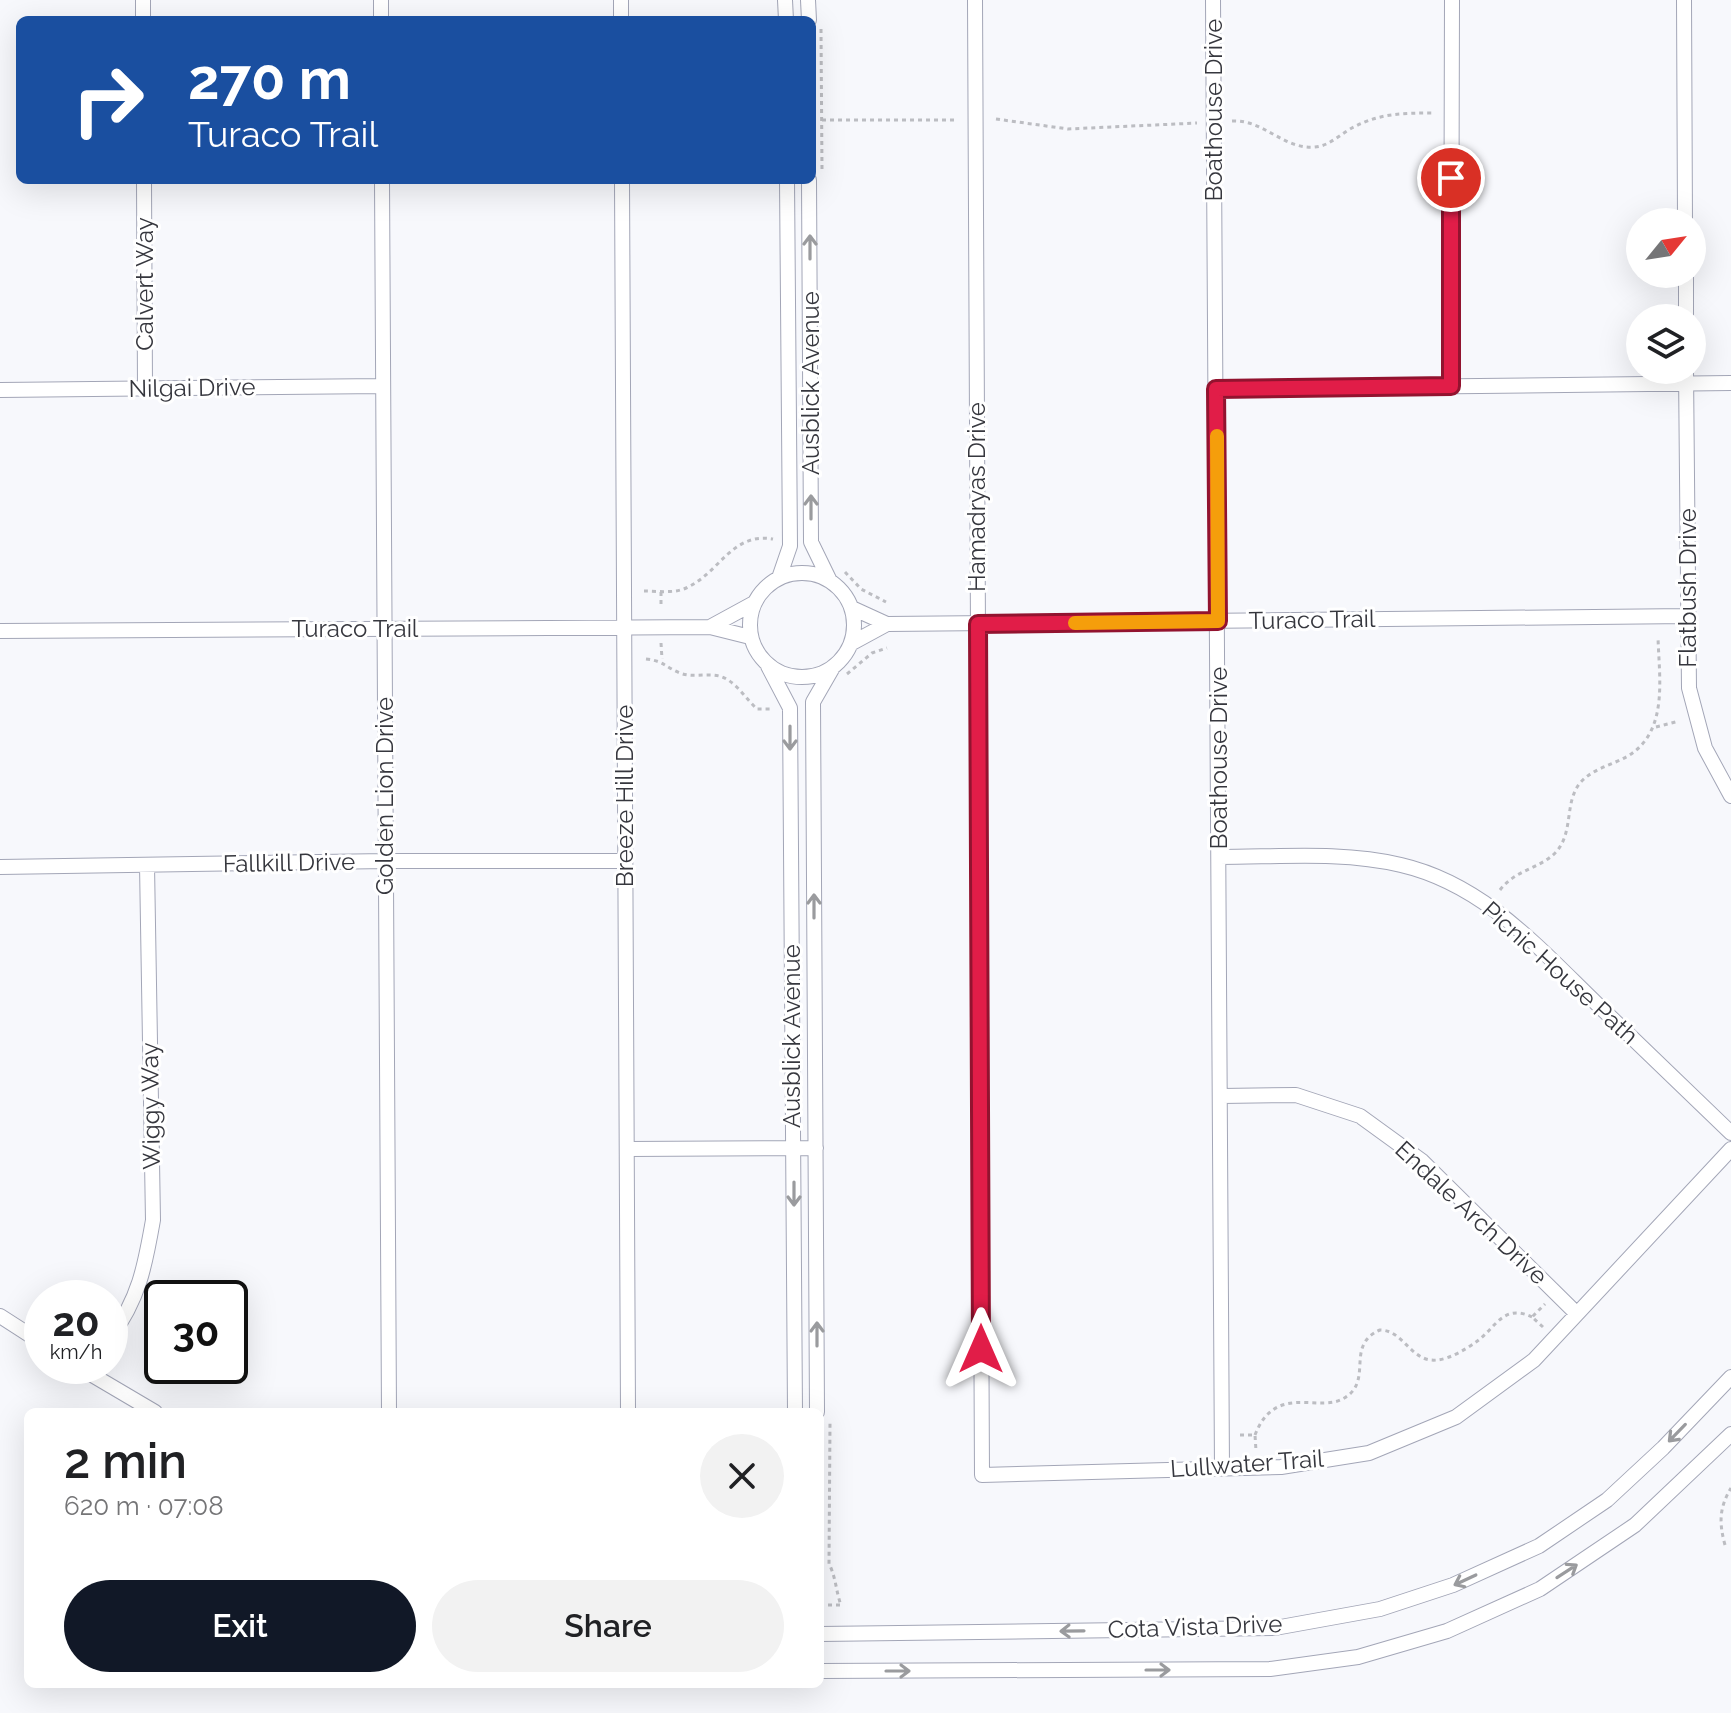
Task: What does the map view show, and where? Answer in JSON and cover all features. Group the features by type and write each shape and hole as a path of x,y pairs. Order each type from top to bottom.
{"street":[{"name":"Hamadryas Drive","path":"975,0 982,1475"},
{"name":"Boathouse Drive","path":"1213,0 1222,1468"},
{"path":"1451,386 1452,0"},
{"path":"1684,0 1685,208"},
{"name":"Calvert Way","path":"144,184 145,388"},
{"name":"Golden Lion Drive","path":"382,184 389,1408"},
{"name":"Breeze Hill Drive","path":"622,184 628,1408"},
{"name":"Ausblick Avenue","path":"779,578 790,546 787,184"},
{"name":"Ausblick Avenue","path":"809,184 811,542 830,581"},
{"path":"1216,389 1451,386 1626,379"},
{"path":"1706,380 1731,383"},
{"name":"Flatbush Drive","path":"1686,384 1689,688 1705,748 1731,796"},
{"name":"Nilgai Drive","path":"0,390 383,386"},
{"path":"805,573 830,581 843,593 852,608 855,626 852,643 844,658 816,677 799,678 768,666 757,653 750,637 749,620 754,603 764,588 779,578 805,573"},
{"name":"Turaco Trail","path":"710,627 754,603"},
{"name":"Turaco Trail","path":"852,608 887,624 1688,616"},
{"name":"Turaco Trail","path":"852,643 887,624"},
{"name":"Turaco Trail","path":"0,631 710,627 750,637"},
{"name":"Ausblick Avenue","path":"768,666 790,708 795,1408"},
{"name":"Ausblick Avenue","path":"817,1408 813,702 832,669"},
{"name":"Picnic House Path","path":"1220,857 1368,859 1413,868 1466,890 1514,924 1731,1133"},
{"name":"Fallkill Drive","path":"0,867 625,861"},
{"name":"Wiggy Way","path":"128,1310 144,1276 153,1220 147,865"},
{"name":"Endale Arch Drive","path":"1222,1096 1296,1095 1360,1116 1422,1161 1577,1314"},
{"path":"628,1149 816,1148"},
{"name":"Lullwater Trail","path":"982,1475 1281,1467 1369,1453 1456,1417 1534,1360 1731,1149"},
{"path":"0,1316 24,1331"},
{"name":"Cota Vista Drive","path":"824,1634 1275,1628 1380,1609 1453,1585 1539,1546 1607,1500 1663,1448 1731,1377"},
{"path":"110,1384 149,1408"},
{"name":"Cota Vista Drive","path":"824,1671 1270,1669 1358,1657 1447,1631 1540,1589 1635,1525 1731,1434"}],"path":[{"path":"1232,121 1251,122 1290,142 1313,148 1323,146 1354,127 1382,115 1434,113"},
{"path":"996,119 1076,129 1197,123"},
{"path":"822,120 956,120"},
{"path":"644,591 688,588 704,578 745,541 773,539"},
{"path":"661,591 661,608"},
{"path":"1500,890 1517,873 1557,851 1565,837 1572,799 1582,781 1638,749 1654,727 1659,691 1658,637"},
{"path":"661,643 662,660"},
{"path":"646,659 662,660 678,672 723,677 757,709 774,709"},
{"path":"1654,727 1679,721"},
{"path":"1532,1317 1547,1301"},
{"path":"1256,1451 1255,1435 1264,1420 1291,1402 1332,1403 1352,1393 1358,1380 1362,1344 1367,1337 1380,1330 1396,1333 1419,1356 1438,1360 1478,1341 1504,1316 1522,1312 1546,1330"},
{"path":"1240,1435 1255,1435"},
{"path":"1725,1545 1720,1524 1722,1503 1731,1488"},
{"path":"824,1605 831,1606"}],"slow traffic":[{"path":"1075,623 1218,621 1217,436"}],"route":[{"path":"981,1349 978,624 1218,621 1216,389 1451,386 1451,178"}]}
